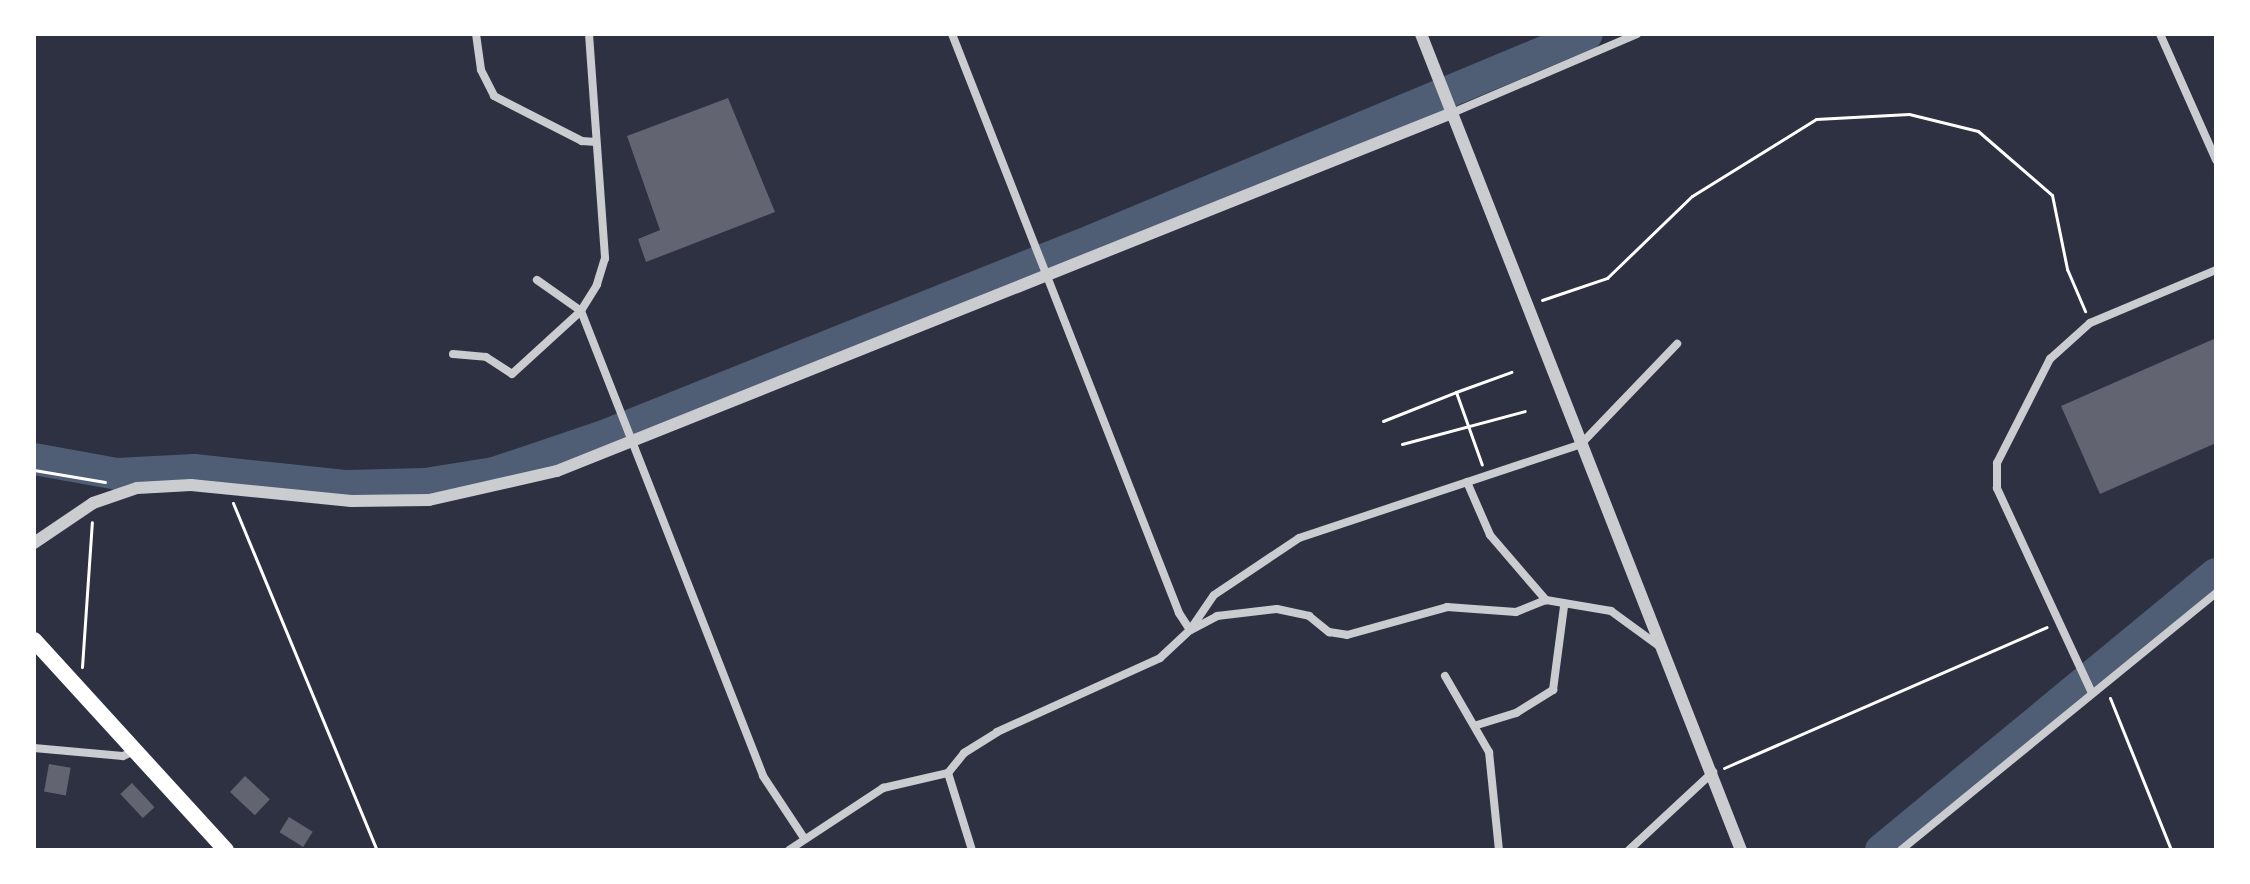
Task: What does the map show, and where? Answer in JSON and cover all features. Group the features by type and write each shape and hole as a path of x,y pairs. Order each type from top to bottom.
{"main road":[{"path":"34,640 223,849"}],"street":[{"path":"476,34 481,70 494,96 582,141 596,142"},
{"path":"453,354 486,357 512,374 581,311 597,285 605,258 589,34"},
{"path":"952,34 1179,613 1190,630"},
{"path":"1421,34 1713,772 1741,850"},
{"path":"34,543 93,503 166,484 351,501 429,500 557,471 630,436 1452,113 1637,34"},
{"path":"2160,34 2216,160"},
{"path":"2092,693 1997,488 1997,463 2050,359 2090,323 2216,270"},
{"path":"537,280 581,311 763,776 804,838"},
{"path":"789,850 883,788 948,773 964,753 997,732 1160,658 1190,630 1214,595 1299,538 1581,444 1677,344"},
{"path":"1467,482 1490,535 1546,600 1564,606 1611,611 1663,649"},
{"path":"1901,850 2216,593"},
{"path":"1190,630 1217,616 1277,609 1309,616 1329,632 1347,635 1447,607 1516,612 1546,600"},
{"path":"1477,725 1516,713 1553,690 1564,606"},
{"path":"1445,676 1477,725 1489,752 1499,850"},
{"path":"34,748 123,756 135,751"},
{"path":"1629,850 1713,772"},
{"path":"948,773 972,850"}],"path":[{"path":"1527,305 1607,278 1692,196 1816,119 1909,114 1978,131 2052,195 2067,269 2090,323"},
{"path":"1383,421 1511,372"},
{"path":"1456,392 1486,476"},
{"path":"1402,444 1469,429 1525,411"},
{"path":"34,470 108,483"},
{"path":"227,488 377,850"},
{"path":"80,690 93,503"},
{"path":"1713,772 2058,622"},
{"path":"2104,683 2171,850"}],"building":[{"path":"728,98 775,212 646,262 638,239 660,230 627,136"},
{"path":"2216,338 2216,443 2100,494 2061,406"},
{"path":"49,764 71,768 66,795 44,792"},
{"path":"245,776 270,799 255,815 230,792"},
{"path":"132,783 155,807 143,818 120,794"},
{"path":"289,817 313,832 303,847 279,832"}],"waterway":[{"path":"34,459 117,474 194,470 347,486 425,484 494,473 601,437 1093,240 1587,34"},
{"path":"1881,850 2216,574"}]}
